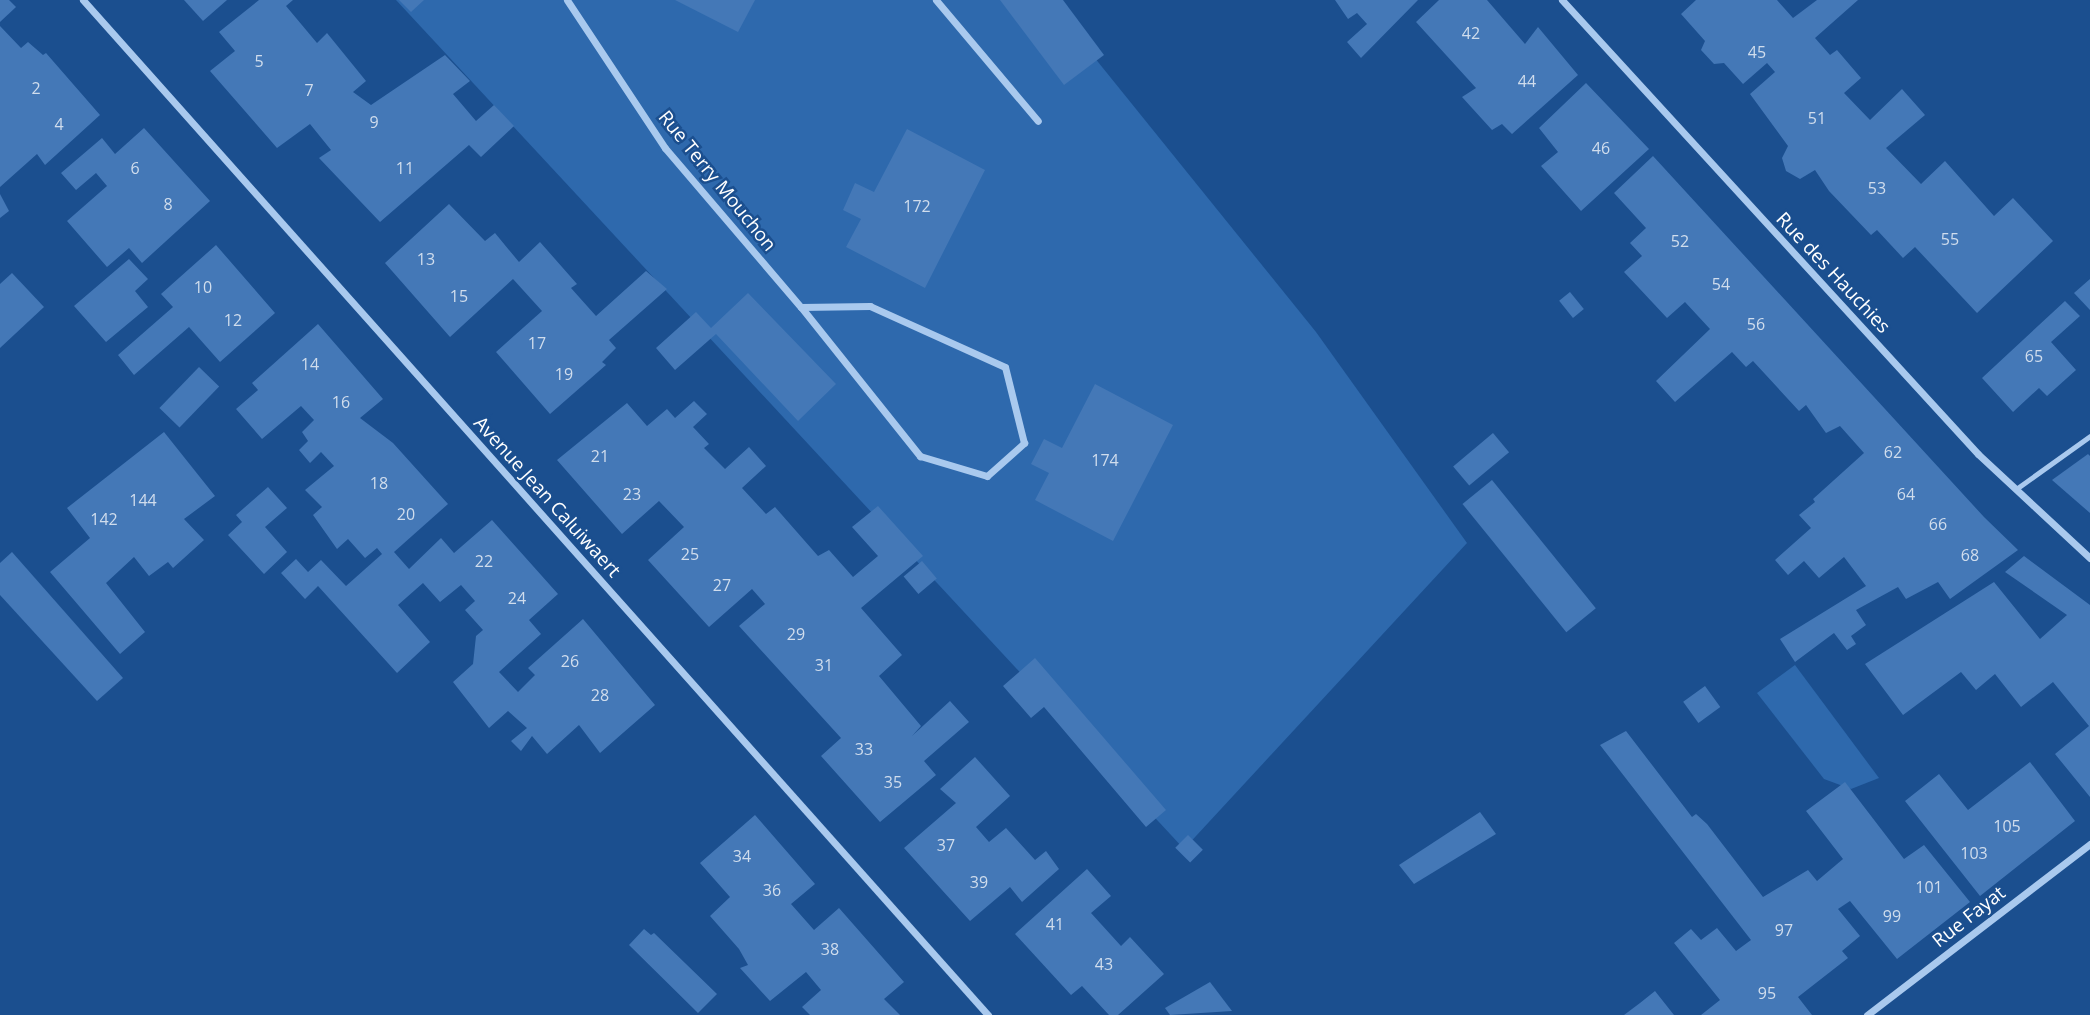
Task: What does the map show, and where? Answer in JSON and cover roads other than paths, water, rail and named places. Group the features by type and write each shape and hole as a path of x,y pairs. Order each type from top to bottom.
{"street":[{"name":"Avenue Jean Caluiwaert","path":"83,0 988,1015"},
{"name":"Rue Terry Mouchon","path":"567,0 665,148 801,307 920,456 987,475 1024,443 1005,367 870,306 801,307"},
{"path":"936,0 1038,121"},
{"name":"Rue des Hauchies","path":"1562,0 1978,454 2090,558"},
{"name":"Rue Fayat","path":"1867,1015 2090,844"}],"lane":[{"path":"2016,489 2090,436"}]}
